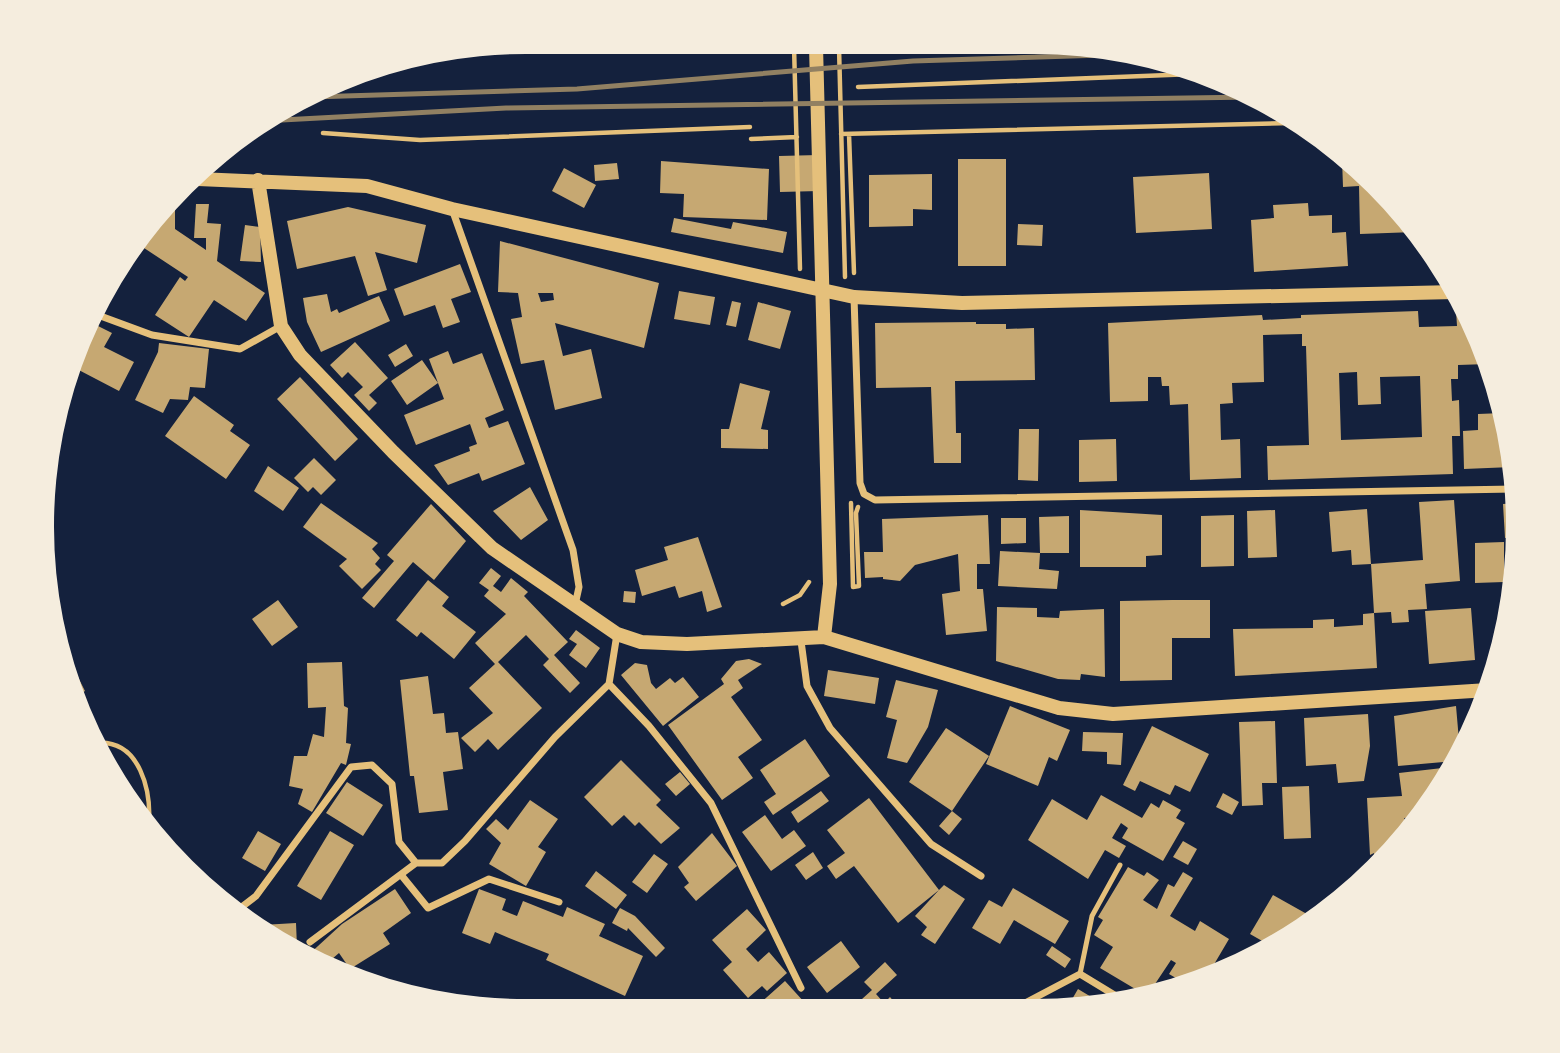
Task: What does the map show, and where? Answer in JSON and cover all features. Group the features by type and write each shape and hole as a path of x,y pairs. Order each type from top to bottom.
{"main road":[{"path":"816,54 830,584 824,637"},
{"path":"207,179 367,186 452,209 854,297 962,303 1443,292"},
{"path":"258,180 281,326 300,355 492,548 617,634 641,642 687,644 801,641 824,637 1059,708 1113,714 1476,691"}],"street":[{"path":"452,209 573,550 579,587 575,606"},
{"path":"854,297 860,483 864,494 875,499 1504,489"},
{"path":"103,317 152,335 240,349 281,326"},
{"path":"310,942 416,863 442,863 465,841 555,737 609,684 617,634"},
{"path":"801,641 807,686 830,728 931,844 981,876"},
{"path":"609,684 649,726 711,803 802,988"},
{"path":"244,905 256,896 351,767 372,765 392,784 399,842 416,863"},
{"path":"402,876 428,908 489,878 559,902"},
{"path":"1033,999 1080,974 1110,993"}],"lane":[{"path":"1080,974 1092,916 1121,865"}],"path":[{"path":"839,54 842,182 851,182"},
{"path":"858,87 1172,75"},
{"path":"837,135 1279,123"},
{"path":"323,132 420,140 750,127"},
{"path":"849,134 854,273"},
{"path":"751,139 800,136"},
{"path":"853,583 853,587 859,586 856,513 864,494"},
{"path":"783,604 809,585"},
{"path":"109,747 123,751 137,764 146,779 151,800 150,811"}],"building":[{"path":"818,155 819,191 780,192 779,156"},
{"path":"958,159 1006,159 1006,266 958,266"},
{"path":"661,161 769,169 767,220 683,217 684,194 660,193"},
{"path":"617,163 619,179 595,181 594,165"},
{"path":"564,168 596,185 584,208 552,191"},
{"path":"1342,169 1389,215 1403,232 1360,234 1359,186 1343,187"},
{"path":"1209,173 1212,229 1136,233 1133,177"},
{"path":"932,174 932,210 913,209 913,226 869,227 869,175"},
{"path":"1308,203 1309,216 1332,215 1332,233 1346,232 1348,266 1254,272 1251,220 1274,218 1273,205"},
{"path":"196,204 209,204 207,223 221,224 217,261 265,293 246,321 214,300 189,337 155,315 180,277 185,281 188,277 145,249 175,211 175,229 206,250 206,238 194,238"},
{"path":"348,207 426,225 417,263 375,252 387,290 368,296 355,256 297,269 287,221"},
{"path":"674,218 731,229 733,222 787,232 783,253 671,232"},
{"path":"1018,224 1043,225 1042,246 1017,245"},
{"path":"245,225 260,227 261,262 240,261"},
{"path":"500,241 659,283 644,348 555,323 563,356 591,349 602,398 555,410 544,360 521,364 511,319 522,317 518,293 498,292","holes":["538,293 553,293 554,300 541,302"]},
{"path":"460,264 471,292 451,299 460,322 443,328 435,305 404,316 394,289"},
{"path":"679,291 715,297 710,325 674,319"},
{"path":"327,294 331,312 337,309 339,313 379,296 390,321 321,352 307,322 303,298"},
{"path":"732,301 741,303 736,327 726,325"},
{"path":"758,302 791,311 780,349 748,340"},
{"path":"1418,311 1419,327 1457,326 1456,317 1477,364 1458,365 1458,379 1451,379 1452,401 1459,400 1460,436 1452,436 1453,474 1268,480 1267,446 1309,445 1306,346 1302,346 1302,334 1263,335 1264,382 1232,383 1233,403 1220,404 1221,440 1240,439 1241,478 1190,480 1188,404 1170,405 1169,386 1162,386 1161,377 1148,377 1148,401 1110,402 1108,323 1262,315 1263,320 1301,318 1301,315","holes":["1357,372 1358,405 1381,404 1380,377 1420,376 1422,437 1341,440 1339,373"]},
{"path":"875,323 1006,324 1006,329 1034,328 1035,380 955,381 956,433 961,433 961,463 934,463 931,387 876,388"},
{"path":"99,327 112,333 104,347 134,362 119,391 81,371"},
{"path":"355,342 388,378 369,395 377,403 369,411 354,395 363,387 348,372 342,378 330,365"},
{"path":"159,343 209,349 205,388 190,387 188,400 170,399 163,413 135,400 158,352"},
{"path":"406,344 413,356 395,367 388,355"},
{"path":"448,351 453,364 482,353 504,410 485,418 489,428 508,421 525,464 482,481 479,473 448,485 434,465 470,451 469,447 477,444 470,424 416,445 404,415 444,399 429,359"},
{"path":"422,360 438,383 407,405 391,381"},
{"path":"300,377 358,439 335,461 277,399"},
{"path":"740,383 770,391 761,429 768,430 768,449 721,448 721,429 729,429"},
{"path":"194,396 234,425 230,431 250,445 226,479 165,436"},
{"path":"1492,413 1502,467 1464,469 1463,431 1478,430 1478,414"},
{"path":"1019,429 1039,429 1038,481 1018,480"},
{"path":"1116,439 1117,481 1079,482 1079,440"},
{"path":"314,458 336,480 321,495 313,487 308,492 294,478"},
{"path":"268,466 299,488 283,511 254,491"},
{"path":"530,487 548,520 521,540 493,511"},
{"path":"1454,500 1460,581 1425,584 1427,609 1408,610 1409,622 1392,623 1391,612 1374,613 1371,564 1423,560 1419,502"},
{"path":"321,503 378,543 372,549 380,558 375,564 381,570 362,589 339,566 347,559 303,527"},
{"path":"431,504 466,541 434,580 413,562 374,608 362,598 394,561 387,555"},
{"path":"1503,504 1505,504 1505,538"},
{"path":"1367,509 1371,564 1352,565 1351,550 1332,552 1329,512"},
{"path":"1080,510 1162,515 1162,555 1146,556 1146,567 1080,567"},
{"path":"1275,510 1277,557 1248,558 1247,511"},
{"path":"988,515 990,564 977,564 977,589 983,589 987,631 946,635 942,594 960,591 958,554 915,565 900,581 883,577 865,578 864,552 883,552 882,519"},
{"path":"1234,515 1234,566 1201,567 1201,516"},
{"path":"1069,516 1069,553 1040,553 1039,517"},
{"path":"1001,518 1026,518 1026,543 1001,544"},
{"path":"698,537 722,607 707,612 702,591 679,598 675,586 642,596 635,570 668,560 664,547"},
{"path":"1504,542 1503,582 1475,583 1475,543"},
{"path":"1000,551 1040,553 1039,569 1059,571 1057,589 998,586"},
{"path":"491,568 501,576 493,586 501,592 511,578 528,592 524,596 568,642 554,655 580,683 570,693 543,665 549,659 526,635 498,662 542,708 498,750 488,739 475,752 461,738 493,713 469,688 495,664 475,643 506,614 484,596 489,590 479,583"},
{"path":"428,580 449,597 442,606 476,632 454,659 421,632 417,637 396,620"},
{"path":"624,591 636,592 635,603 623,602"},
{"path":"278,600 298,627 272,646 252,619"},
{"path":"1210,600 1210,638 1172,638 1172,680 1120,681 1120,601"},
{"path":"997,607 1037,608 1037,617 1059,618 1060,611 1104,609 1105,677 1081,674 1080,680 1058,679 996,661"},
{"path":"1471,608 1475,660 1429,664 1425,611"},
{"path":"1374,613 1377,668 1235,676 1233,629 1313,628 1313,620 1334,619 1334,627 1363,625 1363,614"},
{"path":"576,630 600,648 586,668 569,655 577,644 569,639"},
{"path":"749,659 762,664 738,680 743,688 731,697 762,740 738,757 753,778 722,800 668,725 724,684 721,679 736,661"},
{"path":"342,662 344,706 348,708 346,743 351,744 346,765 341,763 312,812 298,804 303,789 289,786 294,756 307,756 313,734 324,737 326,707 308,708 307,663"},
{"path":"635,663 647,665 651,683 656,689 670,678 675,683 683,677 699,697 663,726 621,675"},
{"path":"828,670 879,678 875,704 824,696"},
{"path":"428,676 433,714 444,713 446,733 458,732 463,769 443,772 448,810 419,813 414,776 410,776 400,680"},
{"path":"896,680 938,690 928,727 907,763 887,758 897,720 886,717"},
{"path":"1010,706 1070,730 1057,761 1049,757 1038,786 986,764"},
{"path":"1456,706 1458,732 1442,762 1398,766 1394,716"},
{"path":"1368,714 1370,746 1364,781 1338,783 1336,764 1306,766 1304,718"},
{"path":"1275,721 1277,783 1262,783 1263,805 1242,806 1239,722"},
{"path":"1152,726 1209,754 1190,792 1175,785 1170,795 1140,781 1135,791 1123,785"},
{"path":"946,728 989,756 952,811 909,782"},
{"path":"1083,732 1123,733 1121,765 1107,764 1107,752 1082,751"},
{"path":"805,739 830,776 773,815 764,802 776,794 760,770"},
{"path":"621,760 661,800 656,805 680,828 661,844 639,822 635,826 624,815 612,826 584,797"},
{"path":"1439,768 1389,838 1370,855 1367,798 1402,796 1399,773"},
{"path":"680,772 690,784 676,796 665,784"},
{"path":"347,782 383,805 363,836 326,813"},
{"path":"1309,786 1311,838 1284,839 1282,787"},
{"path":"821,791 829,801 798,823 791,812"},
{"path":"1223,793 1239,802 1232,815 1216,807"},
{"path":"1101,795 1142,818 1151,803 1159,808 1163,800 1181,810 1176,818 1185,823 1163,861 1122,838 1128,828 1121,823 1112,838 1126,846 1119,858 1105,850 1088,879 1028,840 1052,799 1087,820"},
{"path":"869,798 939,890 898,923 854,866 836,879 827,866 845,853 827,830"},
{"path":"530,800 558,819 538,847 546,852 526,886 489,864 501,843 486,829 496,819 508,830"},
{"path":"952,811 962,819 949,835 939,826"},
{"path":"765,815 782,839 794,830 806,846 771,871 742,832"},
{"path":"258,831 281,844 265,871 242,858"},
{"path":"330,831 354,845 321,900 297,886"},
{"path":"712,833 737,866 696,901 684,887 689,883 678,867"},
{"path":"1183,841 1197,849 1188,865 1173,857"},
{"path":"813,852 823,868 806,880 795,865"},
{"path":"654,854 668,864 647,893 632,882"},
{"path":"1128,867 1144,876 1147,872 1159,880 1143,900 1157,909 1168,884 1174,887 1183,872 1193,878 1170,916 1195,931 1200,921 1229,939 1215,962 1175,977 1169,974 1176,963 1171,960 1156,983 1134,988 1100,968 1113,947 1094,935 1103,920 1098,917"},
{"path":"596,871 627,895 616,909 585,886"},
{"path":"944,885 965,899 935,944 921,935 927,927 915,916"},
{"path":"1013,888 1069,921 1055,944 1014,920 1000,944 972,928 989,900 1002,907"},
{"path":"395,889 411,913 383,933 390,944 354,966 346,963 339,953 334,957 315,949 342,924"},
{"path":"479,889 506,899 502,910 517,916 523,901 563,917 567,907 605,924 599,936 643,956 625,996 546,960 549,954 495,932 490,944 462,933"},
{"path":"1273,895 1305,913 1261,940 1250,934"},
{"path":"620,908 635,916 665,948 656,957 628,928 627,931 612,923"},
{"path":"747,909 766,930 746,949 758,962 769,952 787,973 767,991 762,986 748,998 723,970 732,962 712,940"},
{"path":"296,923 297,939 290,935 273,924"},
{"path":"841,941 860,967 827,993 807,967"},
{"path":"1052,946 1071,959 1065,968 1046,955"},
{"path":"885,962 897,975 876,994 880,999 862,999 872,990 864,982"},
{"path":"785,981 801,999 765,999"},
{"path":"1078,989 1089,996 1073,997"}],"railway":[{"path":"332,96 577,89 913,61 1074,56"},
{"path":"287,120 506,108 1230,97"}]}
